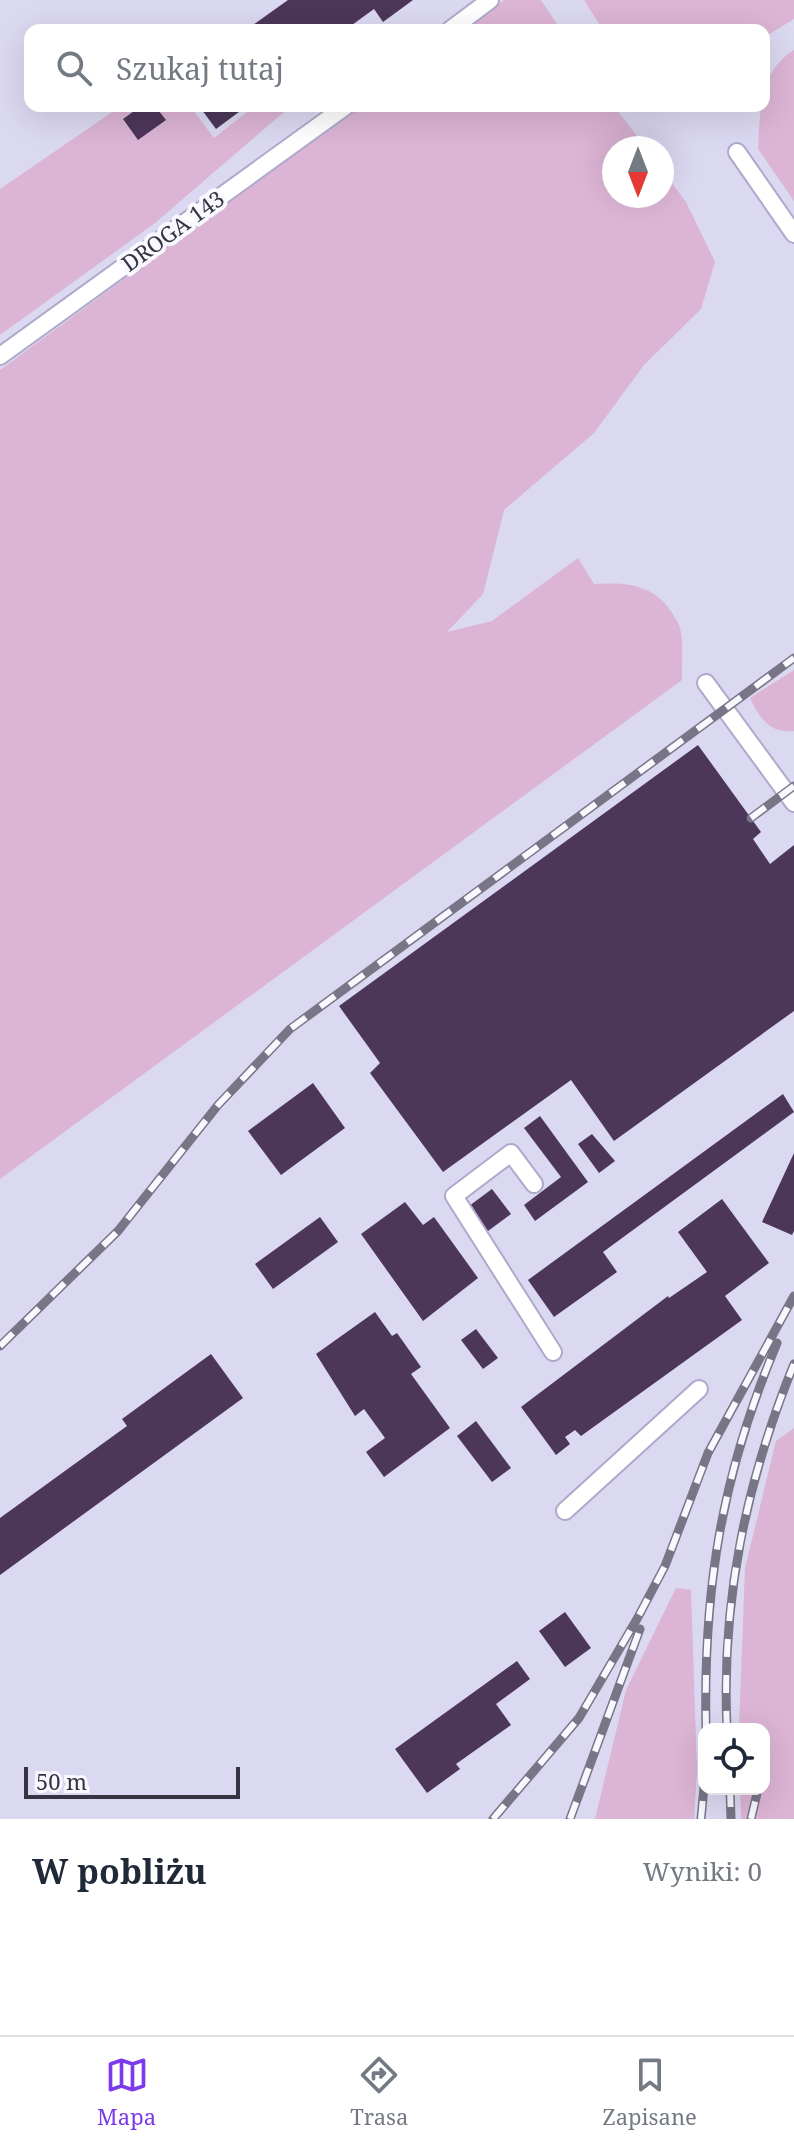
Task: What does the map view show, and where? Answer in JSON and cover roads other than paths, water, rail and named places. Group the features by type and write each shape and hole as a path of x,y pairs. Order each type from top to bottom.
{"lane":[{"path":"458,24 490,0"},
{"name":"DROGA 143","path":"0,356 338,112"},
{"path":"737,152 794,234"},
{"path":"706,683 794,803"},
{"path":"534,1184 511,1153 454,1196 553,1352"},
{"path":"565,1511 699,1389"}],"railway":[{"path":"0,1346 118,1231 218,1105 290,1029 794,658"},
{"path":"751,818 794,786"},
{"path":"493,1819 579,1718 637,1619 665,1566 708,1453 794,1296"},
{"path":"706,1723 708,1628 720,1532 742,1439 777,1343"},
{"path":"727,1723 728,1635 740,1543 762,1453 794,1364"},
{"path":"570,1819 640,1629"},
{"path":"701,1819 703,1795"},
{"path":"730,1795 731,1819"},
{"path":"751,1819 757,1795"}]}
